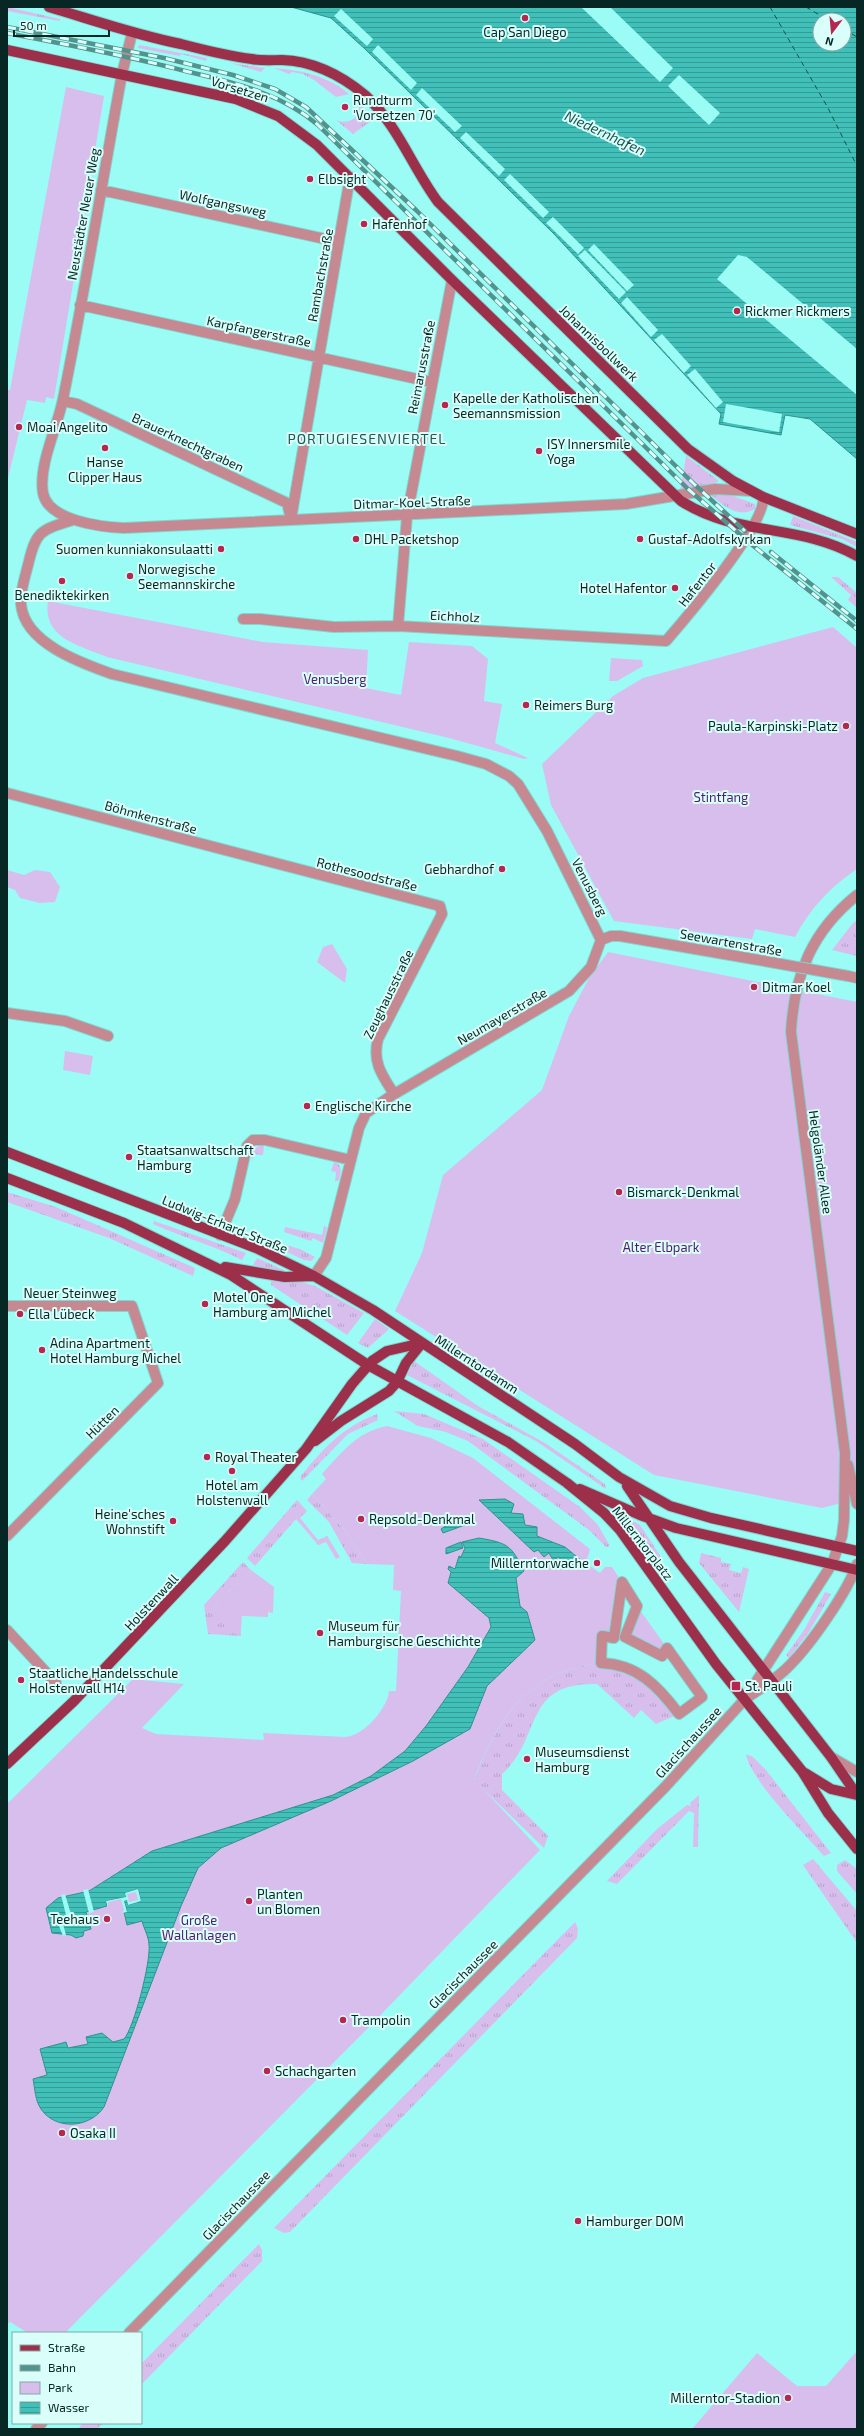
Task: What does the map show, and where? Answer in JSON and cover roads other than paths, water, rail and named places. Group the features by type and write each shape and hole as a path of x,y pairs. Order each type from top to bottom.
{"main road":[{"path":"49,7 132,33"},
{"name":"Johannisbollwerk","path":"132,33 254,60 296,61 317,67 342,79 366,97 390,123 423,181 438,202 688,449 733,482 763,497 857,534"},
{"name":"Vorsetzen","path":"7,50 213,94 265,109 303,132 452,280"},
{"path":"452,280 673,495 705,515 731,524 751,526 819,539 838,545 857,556"},
{"name":"Ludwig-Erhard-Straße","path":"7,1152 256,1248 314,1276 373,1310 422,1343"},
{"path":"7,1178 117,1220 206,1262 244,1282 368,1365 486,1429 567,1483"},
{"path":"206,1262 266,1275 285,1277 314,1276"},
{"name":"Millerntordamm","path":"368,1365 387,1351 422,1343 576,1444 618,1477"},
{"name":"Holstenwall","path":"306,1449 342,1421 375,1401 397,1382 406,1362 422,1343"},
{"name":"Holstenwall","path":"7,1764 74,1701 226,1542 306,1449 368,1365"},
{"path":"618,1477 652,1498 688,1512 857,1550"},
{"name":"Millerntorplatz","path":"618,1477 650,1518 679,1562 772,1681"},
{"name":"Millerntorplatz","path":"567,1483 676,1528 832,1564 856,1568"},
{"name":"Millerntorplatz","path":"567,1483 604,1513 620,1530 716,1664 745,1699"},
{"path":"772,1681 831,1757 857,1795"},
{"path":"745,1699 802,1771 828,1813 857,1849"},
{"path":"802,1771 830,1789 857,1795"}],"street":[{"name":"Neustädter Neuer Weg","path":"73,520 49,504 43,494 43,474 63,401 122,74 132,33"},
{"name":"Rambachstraße","path":"290,519 350,177"},
{"name":"Wolfgangsweg","path":"101,190 339,242"},
{"name":"Reimarusstraße","path":"398,626 407,516 431,382 452,280"},
{"name":"Karpfangerstraße","path":"80,305 431,382"},
{"name":"Brauerknechtgraben","path":"63,401 77,404 287,504 290,519"},
{"name":"Ditmar-Koel-Straße","path":"73,520 98,527 124,528 290,519 407,516 626,504 658,500 673,495 715,489 751,491"},
{"name":"Hafentor","path":"666,641 736,554 760,512 763,497"},
{"name":"Venusberg","path":"73,520 46,528 35,540 20,595 24,616 35,632 67,656 112,674 464,758 486,764 509,776 518,784 547,831 602,940"},
{"name":"Eichholz","path":"243,619 260,619 334,627 398,626 666,641"},
{"name":"Böhmkenstraße","path":"7,793 288,867"},
{"name":"Rothesoodstraße","path":"288,867 440,906"},
{"name":"Helgoländer Allee","path":"857,895 834,916 812,947 798,979 793,1004 791,1032 845,1453 857,1504"},
{"name":"Zeughausstraße","path":"394,1094 377,1067 375,1052 378,1039 442,914 440,906"},
{"name":"Seewartenstraße","path":"602,940 611,936 620,936 853,977"},
{"name":"Neumayerstraße","path":"314,1276 326,1258 364,1116 394,1094 569,991 591,967 602,940"},
{"path":"7,1013 65,1021 108,1036"},
{"path":"220,1235 235,1199 247,1146 253,1140 265,1140 351,1160"},
{"name":"Neuer Steinweg","path":"7,1306 132,1306"},
{"name":"Hütten","path":"7,1536 158,1383 132,1306"},
{"name":"Helgoländer Allee","path":"832,1564 839,1547 844,1520 845,1453"},
{"path":"745,1699 832,1564"},
{"name":"Millerntorplatz","path":"745,1699 772,1681 796,1659 847,1588 856,1568"},
{"path":"622,1582 636,1606 625,1637 662,1656 667,1648 702,1696 679,1714 667,1698 641,1674 622,1665 601,1663 602,1636 614,1638 622,1582"},
{"path":"7,1630 56,1683"},
{"name":"Glacischaussee","path":"130,2332 666,1786 745,1699"},
{"path":"831,1757 857,1772"}],"water":[{"name":"Niedernhafen","path":"291,7 857,7 857,459 810,419 785,415 781,435 719,424 721,414 554,234 365,49 331,18"},
{"path":"505,1499 514,1504 511,1513 523,1514 525,1525 537,1527 537,1536 565,1547 582,1561 573,1567 569,1561 563,1564 559,1557 553,1560 549,1553 544,1557 538,1550 534,1552 479,1500"},
{"path":"455,1520 465,1525 443,1533 441,1529"},
{"path":"479,1538 503,1544 512,1550 520,1562 524,1571 516,1578 520,1606 527,1612 535,1640 487,1686 470,1729 413,1761 331,1801 221,1848 198,1868 181,1906 104,2107 98,2114 82,2123 64,2124 47,2116 41,2109 38,2102 33,2079 47,2075 40,2049 66,2042 68,2048 88,2044 86,2037 102,2033 113,2042 124,2039 137,2009 145,1979 149,1942 142,1921 127,1925 124,1912 127,1911 124,1901 127,1900 128,1905 141,1901 138,1889 125,1893 126,1897 106,1901 107,1906 86,1912 91,1929 84,1931 83,1936 76,1938 71,1935 52,1933 46,1908 58,1898 89,1891 152,1851 333,1795 371,1776 405,1751 426,1726 468,1667 491,1627 489,1618 448,1583 451,1572 448,1569 449,1566 455,1569 459,1556 461,1557 465,1548 462,1542"},
{"path":"461,1542 463,1548 446,1554 446,1548"}],"railway":[{"path":"7,27 164,58 233,75 275,89 306,107 416,210 693,483 745,531"},
{"path":"7,33 121,56 223,80 273,97 304,114 318,125 688,489 751,544 857,629"},
{"path":"771,552 857,621"}],"place":[{"name":"Cap San Diego","path":"525,18"},
{"name":"Rundturm 'Vorsetzen 70'","path":"345,107"},
{"name":"Elbsight","path":"310,179"},
{"name":"Hafenhof","path":"364,224"},
{"name":"Rickmer Rickmers","path":"737,311"},
{"name":"Kapelle der Katholischen Seemannsmission","path":"445,405"},
{"name":"Moai Angelito","path":"19,427"},
{"name":"Hanse Clipper Haus","path":"105,448"},
{"name":"ISY Innersmile Yoga","path":"539,451"},
{"name":"DHL Packetshop","path":"356,539"},
{"name":"Gustaf-Adolfskyrkan","path":"640,539"},
{"name":"Suomen kunniakonsulaatti","path":"221,549"},
{"name":"Norwegische Seemannskirche","path":"130,576"},
{"name":"Benediktekirken","path":"62,581"},
{"name":"Hotel Hafentor","path":"675,588"},
{"name":"Reimers Burg","path":"526,705"},
{"name":"Paula-Karpinski-Platz","path":"846,726"},
{"name":"Gebhardhof","path":"502,869"},
{"name":"Ditmar Koel","path":"754,987"},
{"name":"Englische Kirche","path":"307,1106"},
{"name":"Staatsanwaltschaft Hamburg","path":"129,1157"},
{"name":"Bismarck-Denkmal","path":"619,1192"},
{"name":"Motel One Hamburg am Michel","path":"205,1304"},
{"name":"Ella Lübeck","path":"20,1314"},
{"name":"Adina Apartment Hotel Hamburg Michel","path":"42,1350"},
{"name":"Royal Theater","path":"207,1457"},
{"name":"Hotel am Holstenwall","path":"232,1471"},
{"name":"Repsold-Denkmal","path":"361,1519"},
{"name":"Heine'sches Wohnstift","path":"173,1521"},
{"name":"Millerntorwache","path":"597,1563"},
{"name":"Museum für Hamburgische Geschichte","path":"320,1633"},
{"name":"Staatliche Handelsschule Holstenwall H14","path":"21,1680"},
{"name":"St. Pauli","path":"736,1686"},
{"name":"Museumsdienst Hamburg","path":"527,1759"},
{"name":"Planten un Blomen","path":"249,1901"},
{"name":"Teehaus","path":"107,1919"},
{"name":"Trampolin","path":"343,2020"},
{"name":"Schachgarten","path":"267,2071"},
{"name":"Osaka II","path":"62,2133"},
{"name":"Hamburger DOM","path":"578,2221"},
{"name":"Millerntor-Stadion","path":"788,2398"}],"district":[{"name":"PORTUGIESENVIERTEL","path":"367,439"}],"park label":[{"name":"Stintfang","path":"721,797"},
{"name":"Alter Elbpark","path":"661,1247"},
{"name":"Große Wallanlagen","path":"199,1928"}]}
